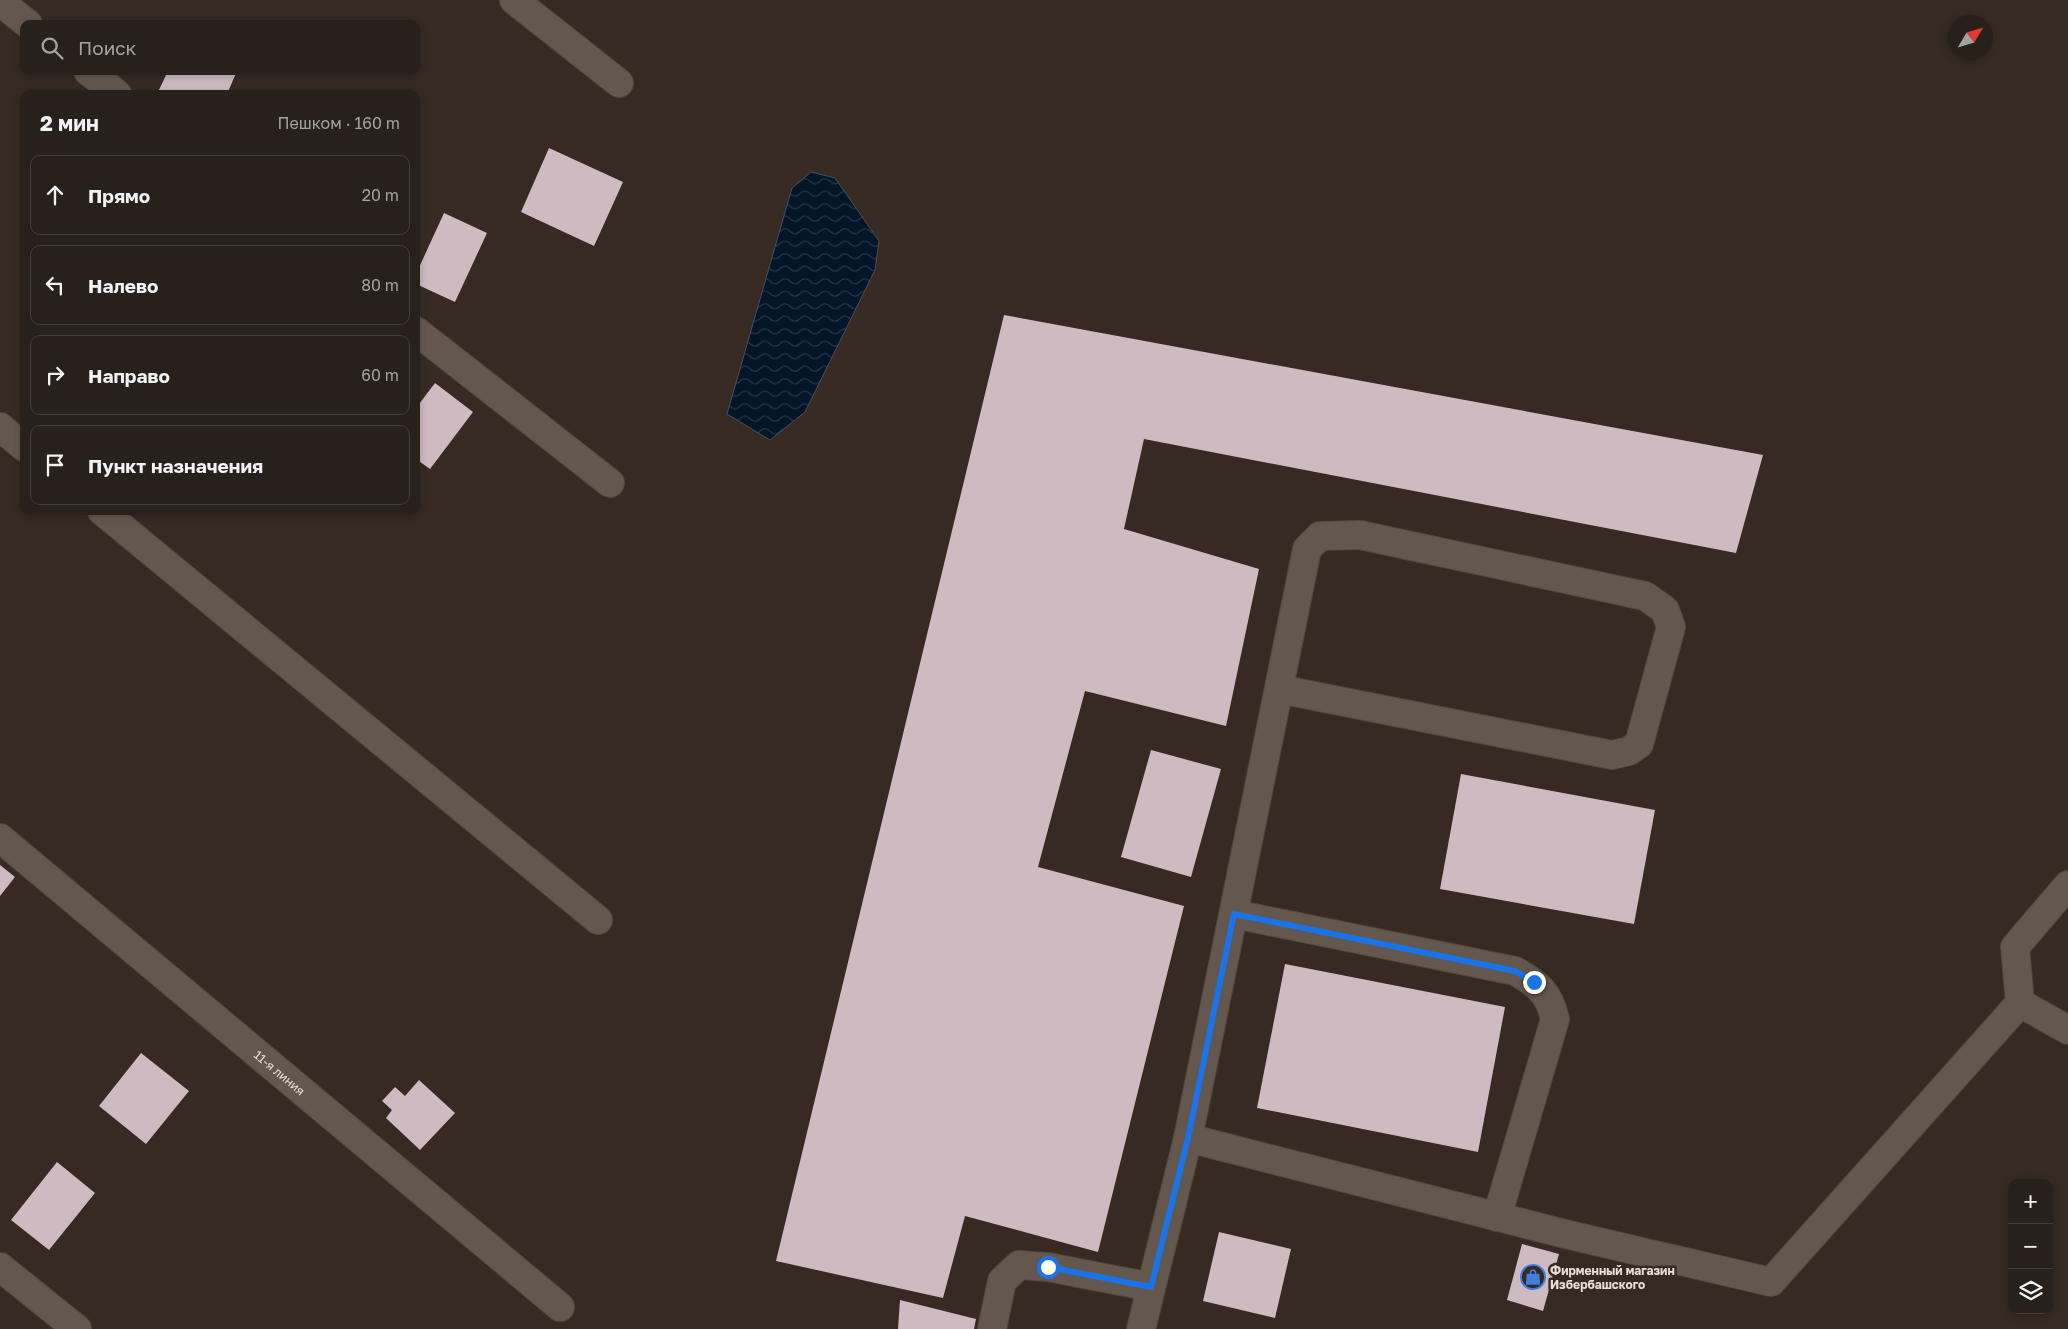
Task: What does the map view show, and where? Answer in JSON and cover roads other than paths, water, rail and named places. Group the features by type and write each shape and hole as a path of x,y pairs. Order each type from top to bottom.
{"street":[{"path":"514,0 619,83"},
{"path":"0,2 23,20"},
{"path":"93,75 111,90"},
{"path":"420,333 610,483"},
{"path":"0,427 20,444"},
{"path":"107,515 598,920"},
{"path":"1141,1329 1188,1138 1307,549 1320,536 1360,535 1645,596 1665,610 1671,626 1639,744 1629,751 1612,755 1279,689"},
{"name":"11-я линия","path":"0,838 560,1307"},
{"path":"1188,1138 1497,1217 1770,1282 2020,1003 2015,946 2068,885"},
{"path":"1234,914 1515,971 1534,982 1551,1001 1555,1019 1497,1217"},
{"path":"2020,1003 2068,1030"},
{"path":"992,1329 1002,1281 1019,1265 1048,1267 1151,1287"},
{"path":"0,1266 77,1329"}],"water":[{"path":"811,172 835,178 879,241 875,270 805,412 770,440 727,414 792,188"}],"place":[{"name":"Фирменный магазин Избербашского","path":"1533,1277"}]}
